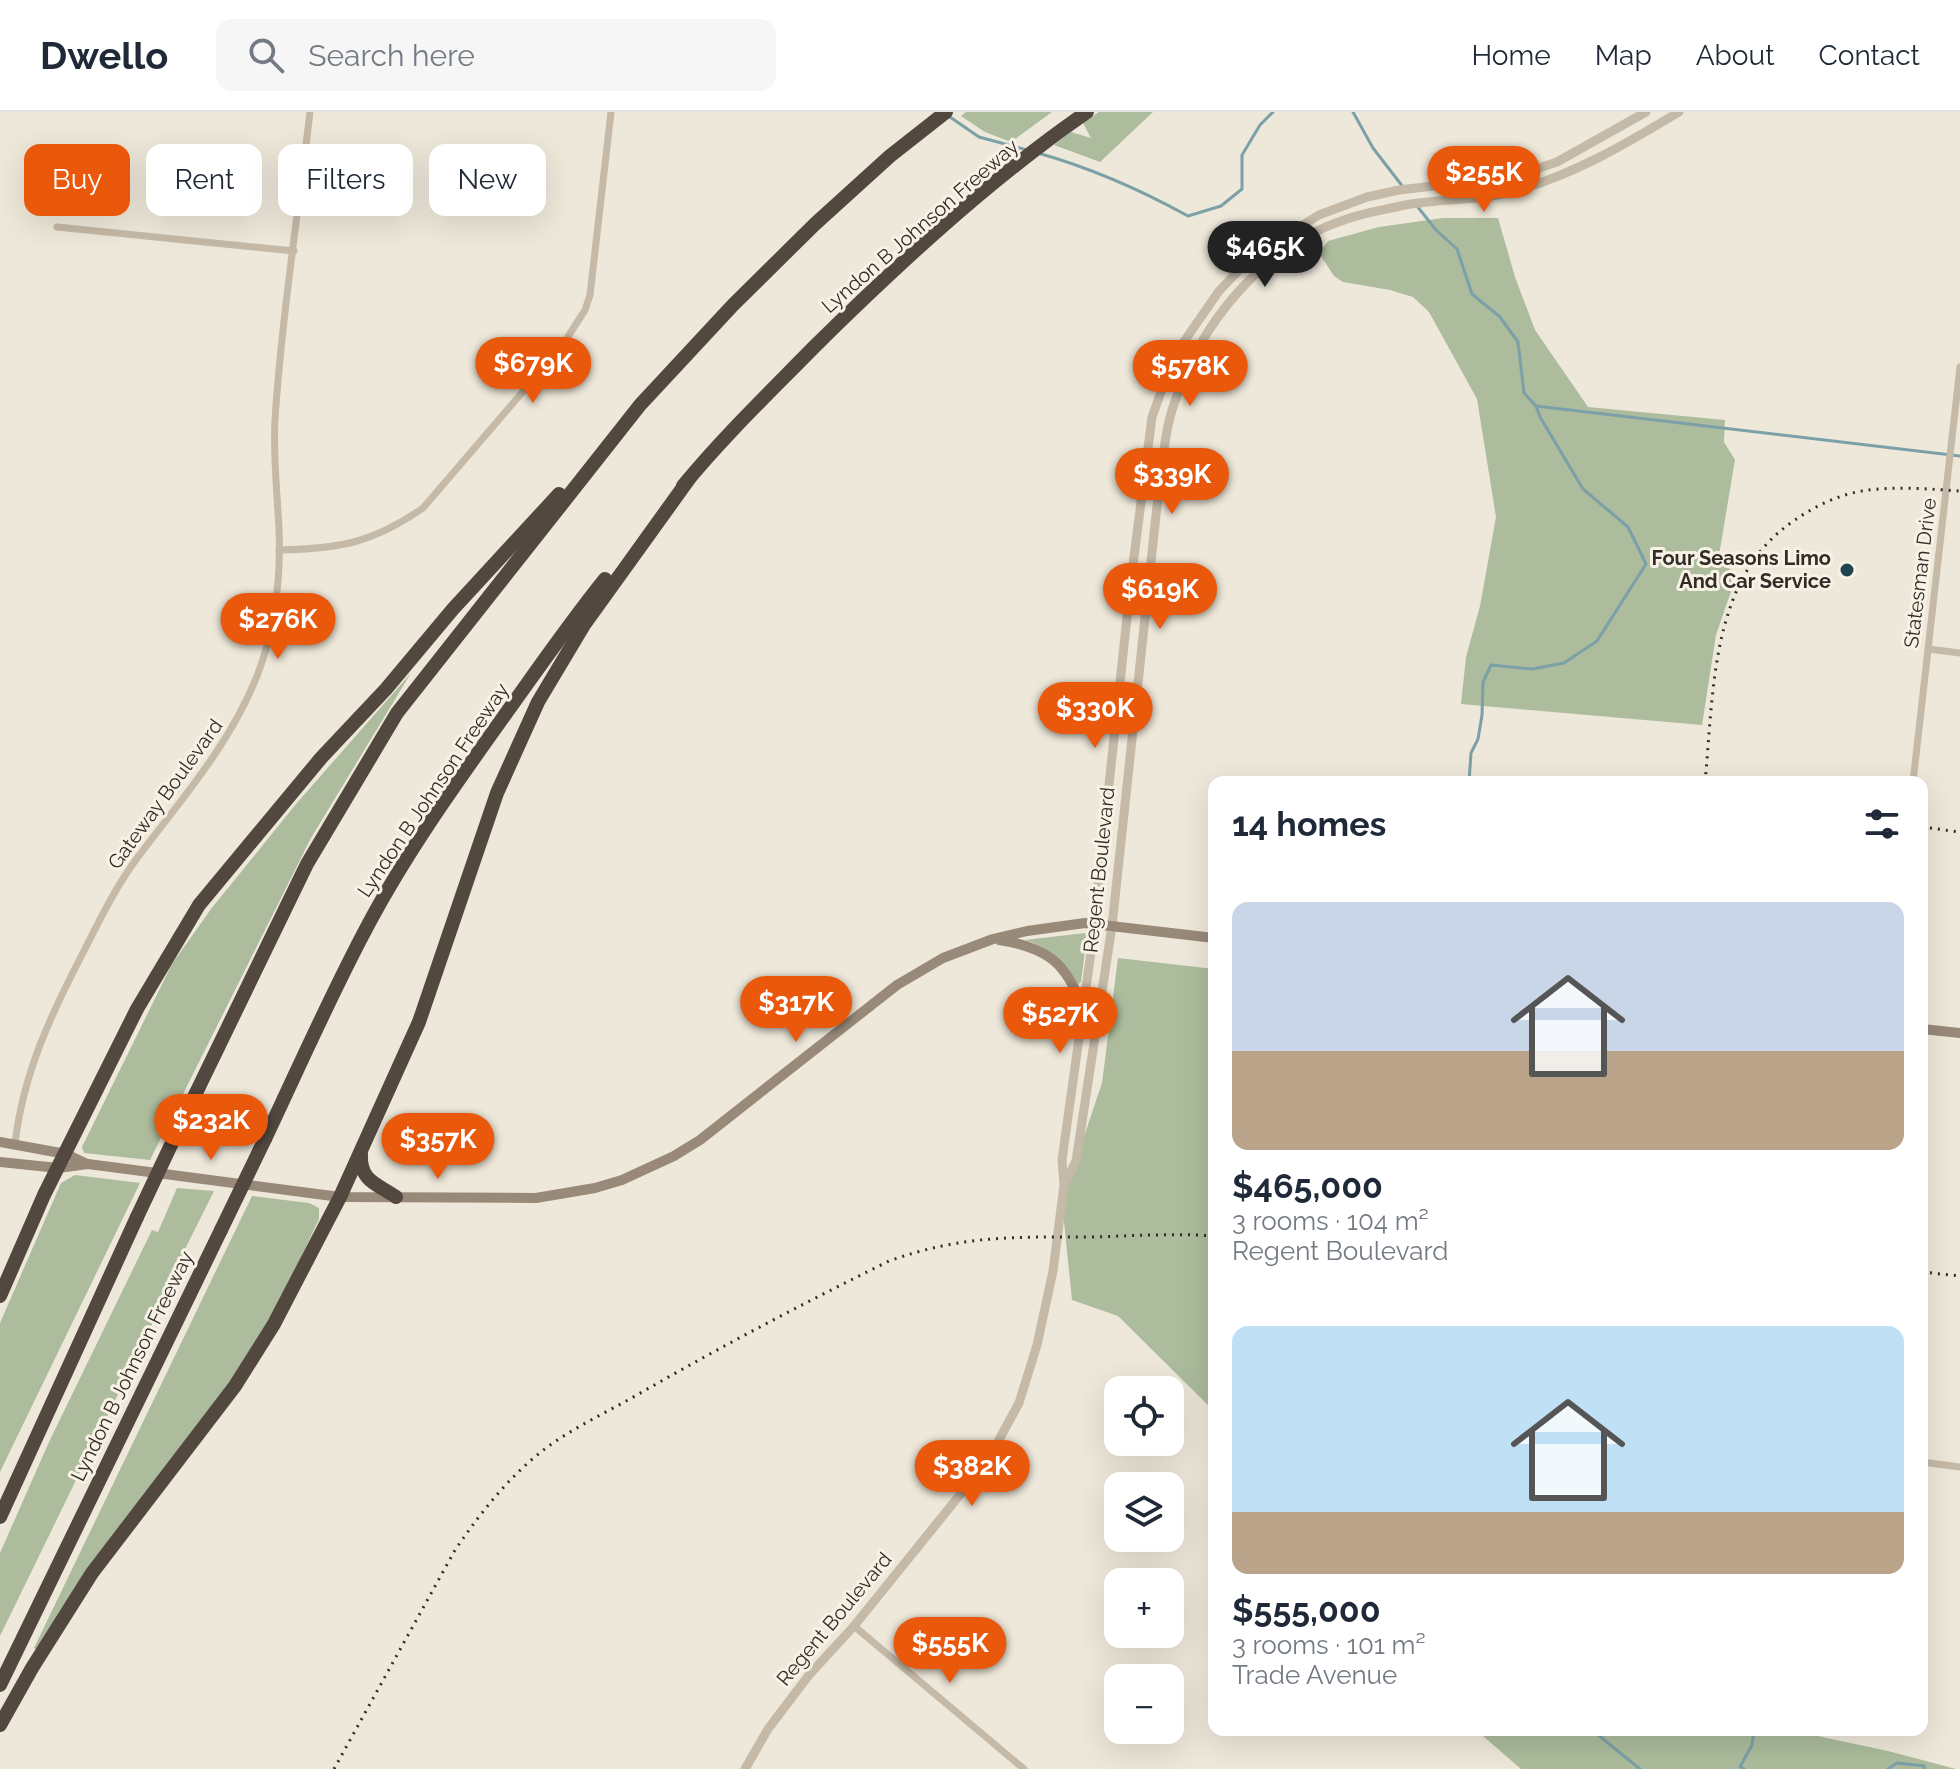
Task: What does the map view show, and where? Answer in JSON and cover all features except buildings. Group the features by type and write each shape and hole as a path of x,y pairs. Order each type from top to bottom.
{"highway":[{"path":"0,1296 16,1254 137,1009 199,905 321,758 386,689 453,609 733,305 890,156 946,112"},
{"name":"Lyndon B Johnson Freeway","path":"0,1685 369,922 481,747 565,630 689,479 755,406 874,288 972,203 1087,112"},
{"path":"0,1517 137,1217 307,864 397,713 640,405"},
{"path":"0,1725 92,1573 258,1352 340,1197 419,1022 497,793 538,702 584,625 689,479"},
{"path":"363,1146 363,1173 370,1182 396,1197"}],"main road":[{"path":"0,1162 58,1168 88,1164 340,1197 536,1198 595,1188 622,1180 674,1156 736,1113 905,980 943,958 993,939 1040,929 1093,924 1208,937"},
{"path":"993,939 1026,944 1053,958 1071,979 1083,1009"},
{"path":"1928,1030 1960,1033"},
{"path":"0,1142 66,1154 88,1164"}],"street":[{"name":"Gateway Boulevard","path":"15,1144 27,1079 55,1005 139,854 206,769 239,718 258,674 270,631 279,550 275,420 310,112"},
{"path":"279,550 323,550 343,546 401,523 423,508 562,346 585,310 590,295 611,112"},
{"name":"Regent Boulevard","path":"745,1769 768,1729 809,1675 854,1626 988,1460 1019,1403 1037,1345 1053,1271 1064,1185 1062,1160 1083,1009 1152,417 1174,356 1219,291 1256,256 1295,229 1340,207 1399,190 1512,177 1557,162 1646,112"},
{"name":"Regent Boulevard","path":"1064,1185 1076,1161 1112,926 1155,521 1173,405 1190,364 1224,309 1267,264 1302,241 1345,219 1403,205 1494,196 1560,177 1602,158 1679,112"},
{"path":"57,227 294,251"},
{"path":"1295,229 1302,241"},
{"name":"Statesman Drive","path":"1914,776 1960,367"},
{"path":"1928,649 1960,653"},
{"path":"1928,1463 1960,1467"},
{"path":"854,1626 1024,1769"}],"green space":[{"path":"966,112 1052,112 1011,142 985,132 961,116"},
{"path":"1099,112 1153,112 1100,162 1054,145 1071,132 1091,138 1083,123"},
{"path":"1443,218 1498,218 1535,330 1588,407 1725,420 1724,442 1735,460 1718,561 1737,574 1716,635 1702,725 1461,704 1466,657 1480,606 1496,517 1477,399 1429,312 1413,297 1343,282 1334,276 1319,253 1328,241 1379,227"},
{"path":"411,673 311,838 150,1160 84,1153 82,1147 172,964 211,909 296,804"},
{"path":"1085,933 1081,982 1078,984 1056,957 1025,940"},
{"path":"1118,958 1208,968 1208,1405 1184,1381 1184,1376 1179,1376 1118,1316 1072,1300 1062,1202 1102,1083"},
{"path":"75,1175 140,1183 0,1472 0,1323 61,1183"},
{"path":"177,1188 214,1191 0,1636 0,1553 49,1442 152,1230 158,1232"},
{"path":"252,1196 309,1203 319,1208 319,1219 275,1312 243,1367 38,1651 34,1648"},
{"path":"1483,1736 1818,1736 1956,1769 1521,1769"}],"waterway":[{"path":"1038,153 1114,180 1188,216 1221,206 1242,189 1242,155 1260,125 1273,112"},
{"path":"1353,112 1373,148 1403,187"},
{"path":"950,117 979,137 1027,150"},
{"path":"1417,206 1436,230 1457,249 1472,294 1500,317 1518,342 1524,393 1536,406 1583,489 1628,527 1646,564 1597,641 1564,663 1532,669 1491,665 1483,682 1482,715 1478,739 1471,753 1469,776"},
{"path":"1536,406 1960,456"},
{"path":"1599,1736 1640,1769"},
{"path":"1744,1769 1740,1767 1752,1745 1753,1736"},
{"path":"1888,1769 1897,1763 1924,1766 1925,1769"}],"railway":[{"path":"1706,776 1715,674 1722,638 1746,572 1767,544 1811,510 1853,493 1898,488 1960,491"},
{"path":"1928,828 1960,832"},
{"path":"334,1769 455,1550 508,1482 541,1452 567,1434 699,1360 889,1261 941,1246 989,1239 1208,1236"},
{"path":"1928,1273 1960,1276"}],"place":[{"name":"Four Seasons Limo And Car Service","path":"1847,570"}]}
